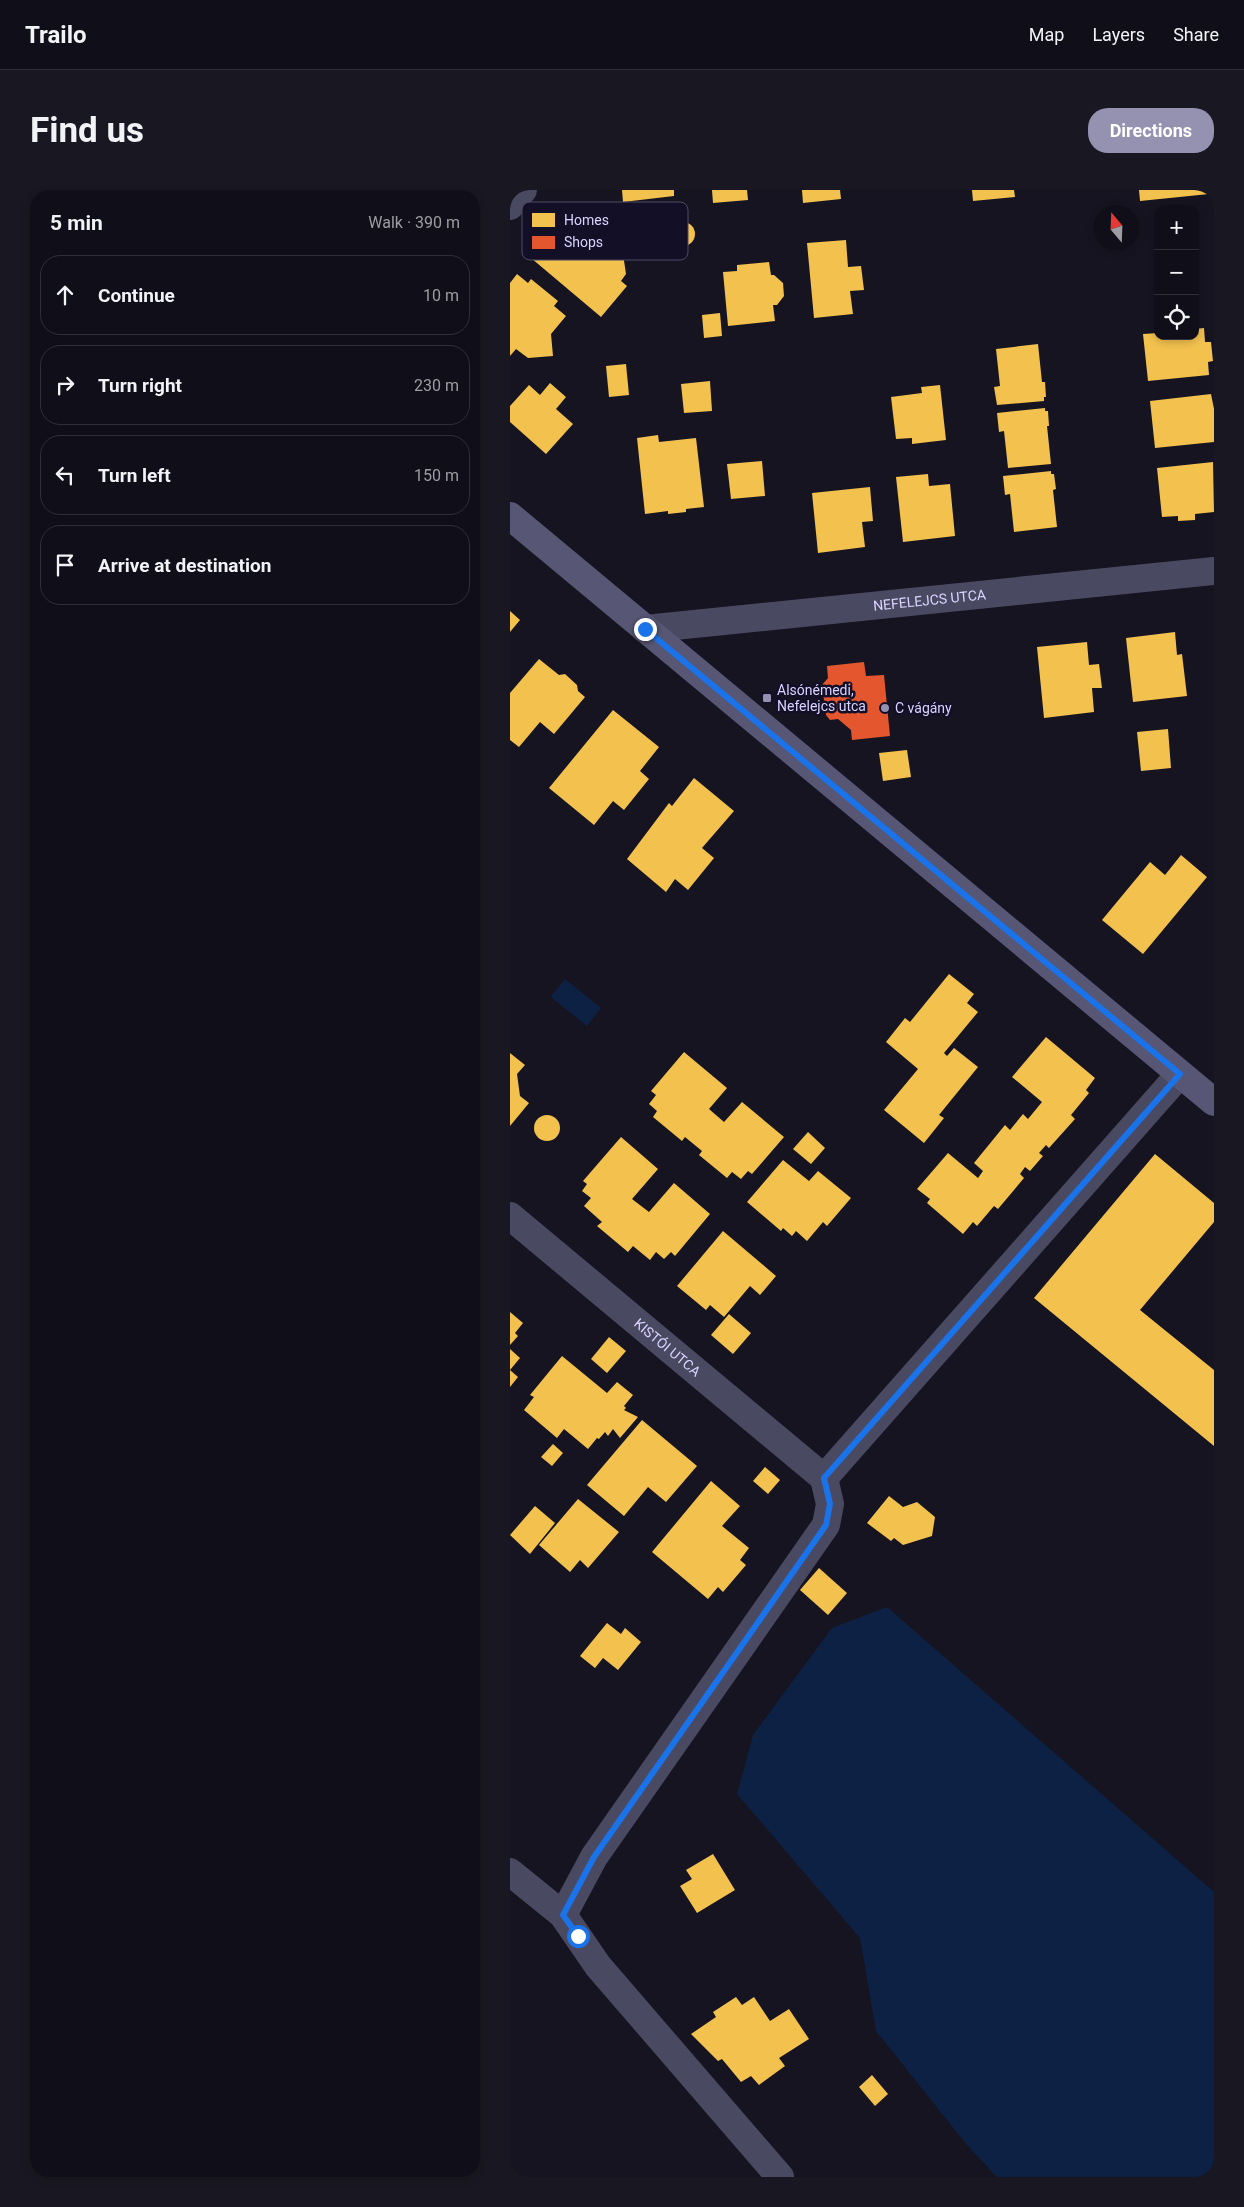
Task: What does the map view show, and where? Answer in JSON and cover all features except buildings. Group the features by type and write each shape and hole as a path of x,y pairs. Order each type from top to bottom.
{"main road":[{"path":"510,516 1214,1102"}],"street":[{"path":"510,206 523,190"},
{"name":"NEFELEJCS UTCA","path":"645,629 1214,571"},
{"path":"563,1915 594,1857 826,1525 830,1504 824,1478 1180,1074"},
{"name":"KISTÓI UTCA","path":"510,1216 824,1478"},
{"path":"510,1872 563,1915 598,1966 780,2177"}],"water":[{"path":"565,979 601,1008 587,1026 551,997"},
{"path":"887,1607 1214,1892 1214,2177 997,2177 967,2145 876,2031 860,1938 737,1794 753,1735 832,1628"}],"place":[{"name":"Alsónémedi, Nefelejcs utca","path":"767,698"},
{"name":"C vágány","path":"885,708"}],"route":[{"path":"578,1936 563,1915 594,1857 826,1525 830,1504 824,1478 1180,1074 645,629"}]}
